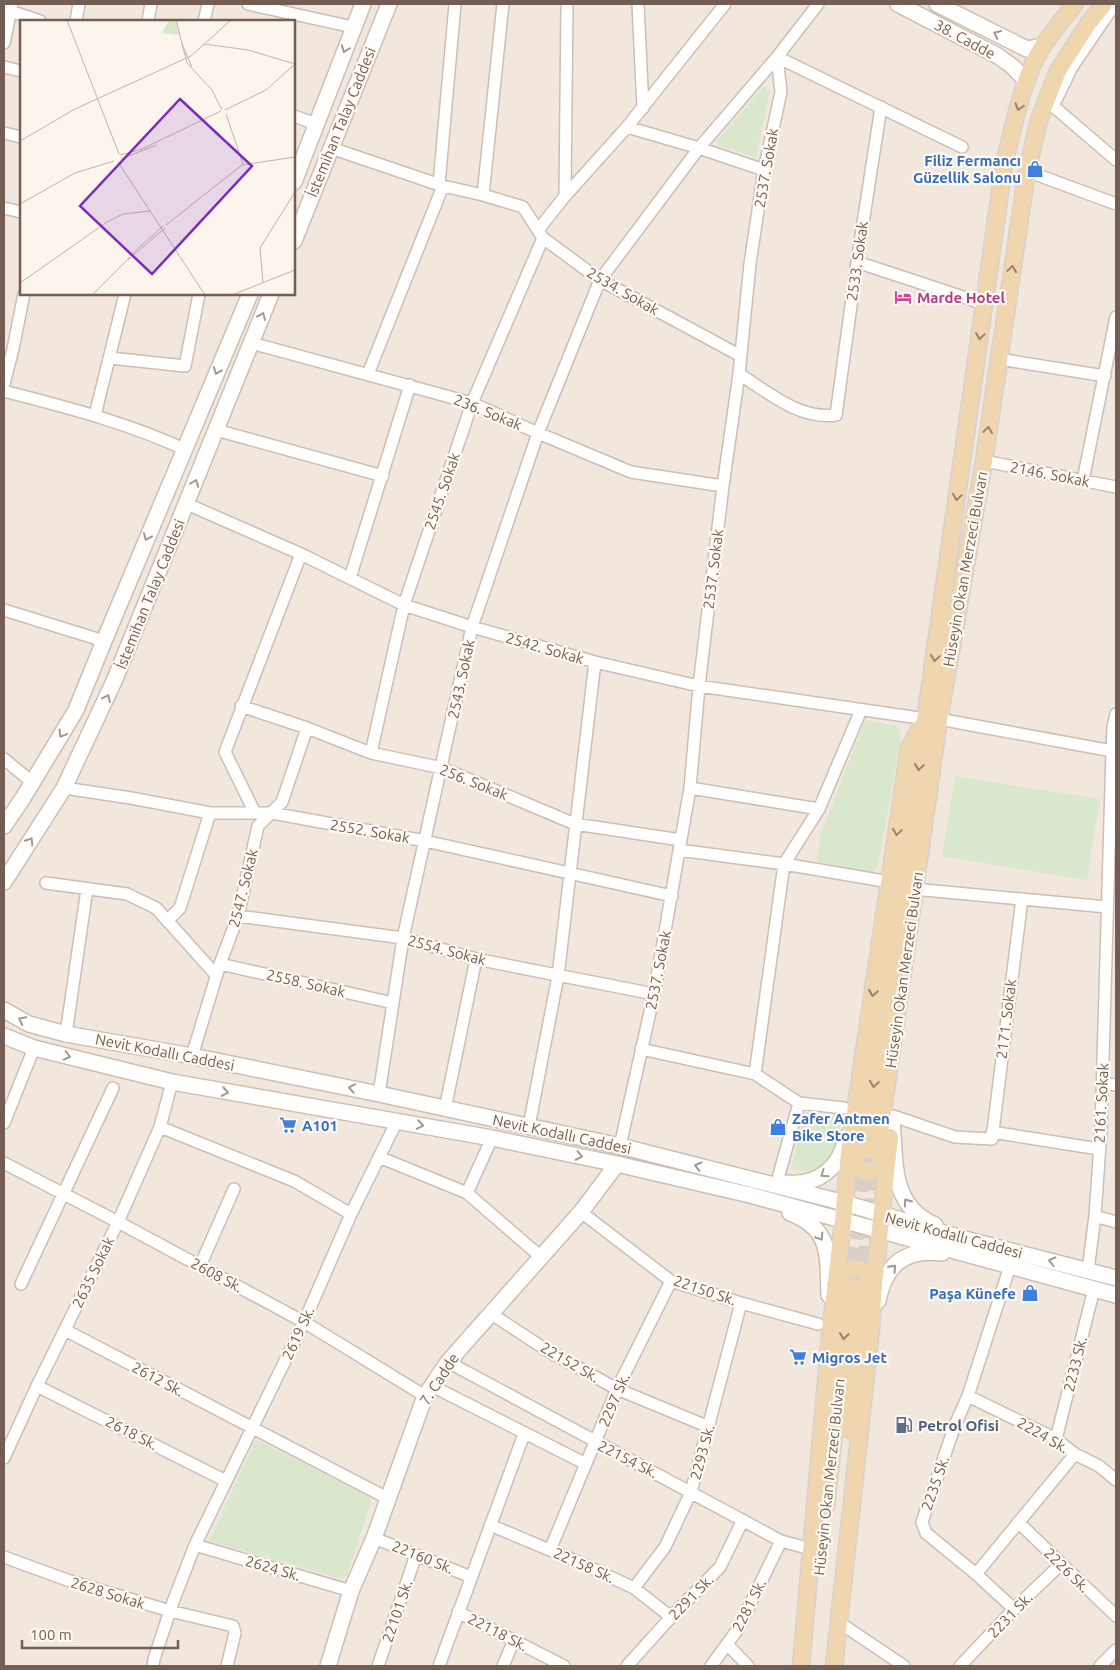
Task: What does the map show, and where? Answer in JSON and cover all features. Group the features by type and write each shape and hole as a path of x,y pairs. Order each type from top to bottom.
{"main road":[{"name":"İstemihan Talay Caddesi","path":"295,179 363,4"},
{"name":"İstemihan Talay Caddesi","path":"295,238 389,4"},
{"name":"38. Cadde","path":"898,4 998,56 1012,66 1027,82"},
{"name":"38. Cadde","path":"937,4 1027,49 1042,46"},
{"name":"Hüseyin Okan Merzeci Bulvarı","path":"870,1154 932,719 984,304 1004,164 1034,62 1042,46 1075,4"},
{"name":"Hüseyin Okan Merzeci Bulvarı","path":"932,719 984,461 1027,171 1058,71 1088,24 1104,4"},
{"name":"İstemihan Talay Caddesi","path":"4,826 76,710 250,295"},
{"name":"İstemihan Talay Caddesi","path":"4,882 64,788 115,679 272,295"},
{"path":"746,1178 795,1184 810,1182 830,1170 844,1147 890,882 909,748 932,719 945,746 892,1119 896,1180 904,1197 923,1219 961,1238"},
{"name":"Nevit Kodallı Caddesi","path":"4,1010 29,1024 66,1034 192,1056 529,1126 620,1146 845,1203 880,1222 973,1255 1116,1295"},
{"name":"Nevit Kodallı Caddesi","path":"4,1036 34,1048 172,1082 492,1138 750,1195 843,1221 880,1222 961,1238 1116,1278"},
{"path":"824,1324 855,1286 880,1222 870,1154 851,1104"},
{"path":"871,1329 855,1286 843,1221 845,1203 870,1154 892,1119"},
{"name":"7. Cadde","path":"328,1666 351,1591 374,1538 387,1498 428,1391 448,1362 581,1212 616,1164"},
{"path":"750,1195 805,1220 822,1237 828,1260 811,1549 801,1666"},
{"path":"834,1666 871,1329 882,1283 892,1268 905,1257 922,1252 973,1255"},
{"name":"Hüseyin Okan Merzeci Bulvarı","path":"810,1666 855,1286"},
{"name":"Hüseyin Okan Merzeci Bulvarı","path":"826,1666 855,1286"}],"street":[{"path":"76,20 79,4"},
{"path":"148,20 150,4"},
{"path":"204,20 208,4"},
{"path":"248,4 292,8 354,28"},
{"path":"368,374 441,185 455,4"},
{"path":"331,148 441,185 483,195 503,4"},
{"path":"565,196 567,4"},
{"path":"638,4 642,108"},
{"name":"2545. Sokak","path":"371,754 404,605 472,403 540,234 565,196 627,127 724,4"},
{"path":"818,4 777,57 962,147"},
{"path":"1115,4 1072,66 1048,106 1116,160"},
{"path":"4,43 9,8 38,20"},
{"name":"2543. Sokak","path":"379,1094 402,938 442,768 472,627 538,433 600,280 700,148 777,57"},
{"name":"2537. Sokak","path":"620,1146 654,994 690,788 699,686 723,486 739,374 739,355 750,264 764,170 781,92 777,57"},
{"path":"4,67 20,71"},
{"name":"2533. Sokak","path":"739,374 793,409 826,417 836,416 881,107"},
{"path":"295,116 316,124"},
{"path":"627,127 700,148 764,170"},
{"path":"4,134 20,137"},
{"path":"1027,171 1116,204"},
{"name":"2534. Sokak","path":"483,195 523,208 540,234 600,280 739,355"},
{"path":"4,208 20,212"},
{"path":"857,262 984,304"},
{"path":"4,384 9,348 24,295"},
{"path":"95,415 125,295"},
{"path":"110,358 185,366 199,295"},
{"path":"1083,480 1116,317"},
{"name":"236. Sokak","path":"251,343 472,403 631,472 723,486"},
{"path":"999,359 1105,376"},
{"path":"350,578 410,385"},
{"path":"4,391 95,415 159,437 184,449"},
{"path":"216,430 383,476"},
{"name":"2146. Sokak","path":"984,461 1116,487"},
{"name":"2542. Sokak","path":"187,504 301,554 404,605 472,627 596,662 699,686 861,710 1114,743"},
{"path":"255,813 225,752 301,554"},
{"path":"4,610 104,641"},
{"path":"529,1126 558,976 596,662"},
{"name":"256. Sokak","path":"242,706 307,728 371,754 442,768 575,824 680,845 890,882"},
{"path":"755,1074 784,864 819,810 861,710"},
{"name":"2161. Sokak","path":"1088,1270 1095,1216 1099,1149 1107,906 1113,865 1113,727 1116,714"},
{"name":"2547. Sokak","path":"192,1056 216,975 238,916 258,826 282,802 307,728"},
{"path":"4,759 32,783"},
{"name":"2552. Sokak","path":"64,788 210,813 272,813 425,841 672,896"},
{"path":"690,788 819,810"},
{"path":"167,921 180,908 210,813"},
{"path":"46,883 127,894 156,908 216,975"},
{"path":"66,1034 87,889"},
{"path":"924,890 1107,906"},
{"name":"2171. Sokak","path":"992,1136 1022,899"},
{"name":"2554. Sokak","path":"238,916 402,938 476,959 654,994"},
{"path":"445,1109 476,959"},
{"name":"2558. Sokak","path":"220,964 393,1003"},
{"path":"4,1123 34,1048"},
{"path":"641,1049 755,1074 799,1103 851,1104"},
{"name":"2635 Sokak","path":"4,1458 37,1386 118,1222 160,1128 172,1082"},
{"path":"1102,1084 1116,1085"},
{"path":"21,1284 113,1088"},
{"path":"777,1182 799,1103"},
{"path":"892,1119 955,1137 992,1136 1099,1149"},
{"name":"2619 Sk.","path":"154,1666 154,1659 170,1611 195,1545 304,1322 351,1214 397,1120"},
{"path":"160,1128 294,1181 351,1214"},
{"path":"466,1193 492,1138"},
{"path":"379,1157 466,1193 541,1257"},
{"name":"2608 Sk.","path":"4,1163 200,1266 428,1391 586,1464"},
{"path":"200,1266 234,1189"},
{"name":"22150 Sk.","path":"581,1212 671,1281 741,1303 824,1324"},
{"path":"1095,1216 1116,1222"},
{"name":"2235 Sk.","path":"1010,1266 968,1396 955,1425 922,1522 926,1533 976,1574 1014,1609"},
{"name":"2297 Sk.","path":"550,1550 617,1389 671,1281"},
{"name":"2233 Sk.","path":"1056,1439 1094,1289"},
{"name":"2293 Sk.","path":"634,1588 665,1547 691,1492 710,1427 741,1303"},
{"name":"22152 Sk.","path":"490,1313 548,1350 617,1389 710,1427"},
{"name":"2612 Sk.","path":"65,1330 387,1498"},
{"name":"22154 Sk.","path":"448,1362 780,1541 811,1549"},
{"name":"2618 Sk.","path":"37,1386 226,1481"},
{"name":"2224 Sk.","path":"968,1396 1056,1439 1075,1454 1099,1466 1116,1480"},
{"path":"439,1666 524,1434"},
{"path":"976,1574 1075,1454"},
{"name":"2291 Sk.","path":"627,1666 720,1567 744,1520"},
{"name":"2226 Sk.","path":"1018,1522 1116,1616"},
{"name":"22158 Sk.","path":"490,1525 634,1588 671,1618"},
{"name":"22160 Sk.","path":"374,1538 471,1577"},
{"name":"2281 Sk.","path":"711,1666 738,1629 780,1541"},
{"name":"2624 Sk.","path":"195,1545 351,1591"},
{"name":"22101 Sk.","path":"378,1666 416,1555"},
{"name":"2628 Sokak","path":"4,1557 70,1581 170,1611 233,1626 235,1633 227,1666"},
{"name":"2231 Sk.","path":"960,1666 1014,1609 1061,1564"},
{"name":"22118 Sk.","path":"458,1612 514,1640 551,1663 564,1666"},
{"path":"840,1623 904,1666"},
{"path":"503,1666 514,1640"},
{"path":"727,1644 748,1666"},
{"path":"1100,1666 1116,1650"}],"shaded area":[{"path":"4,4 1116,4 1116,1666 4,1666"}],"green space":[{"path":"763,87 770,91 756,158 718,145 717,141"},
{"path":"865,720 898,726 901,738 878,866 872,874 817,861 820,836"},
{"path":"955,776 1100,799 1087,880 942,856"},
{"path":"805,1111 842,1117 836,1143 829,1160 815,1170 800,1171 791,1169"},
{"path":"256,1439 370,1497 371,1502 347,1575 342,1579 209,1541"}],"tunnel":[{"path":"863,1286 877,1156"},
{"path":"850,1287 864,1158"}],"place":[{"name":"Filiz Fermancı Güzellik Salonu","path":"1035,169"},
{"name":"Marde Hotel","path":"903,297"},
{"name":"A101","path":"288,1125"},
{"name":"Zafer Antmen Bike Store","path":"778,1127"},
{"name":"Paşa Künefe","path":"1030,1293"},
{"name":"Migros Jet","path":"798,1357"},
{"name":"Petrol Ofisi","path":"904,1425"}]}
